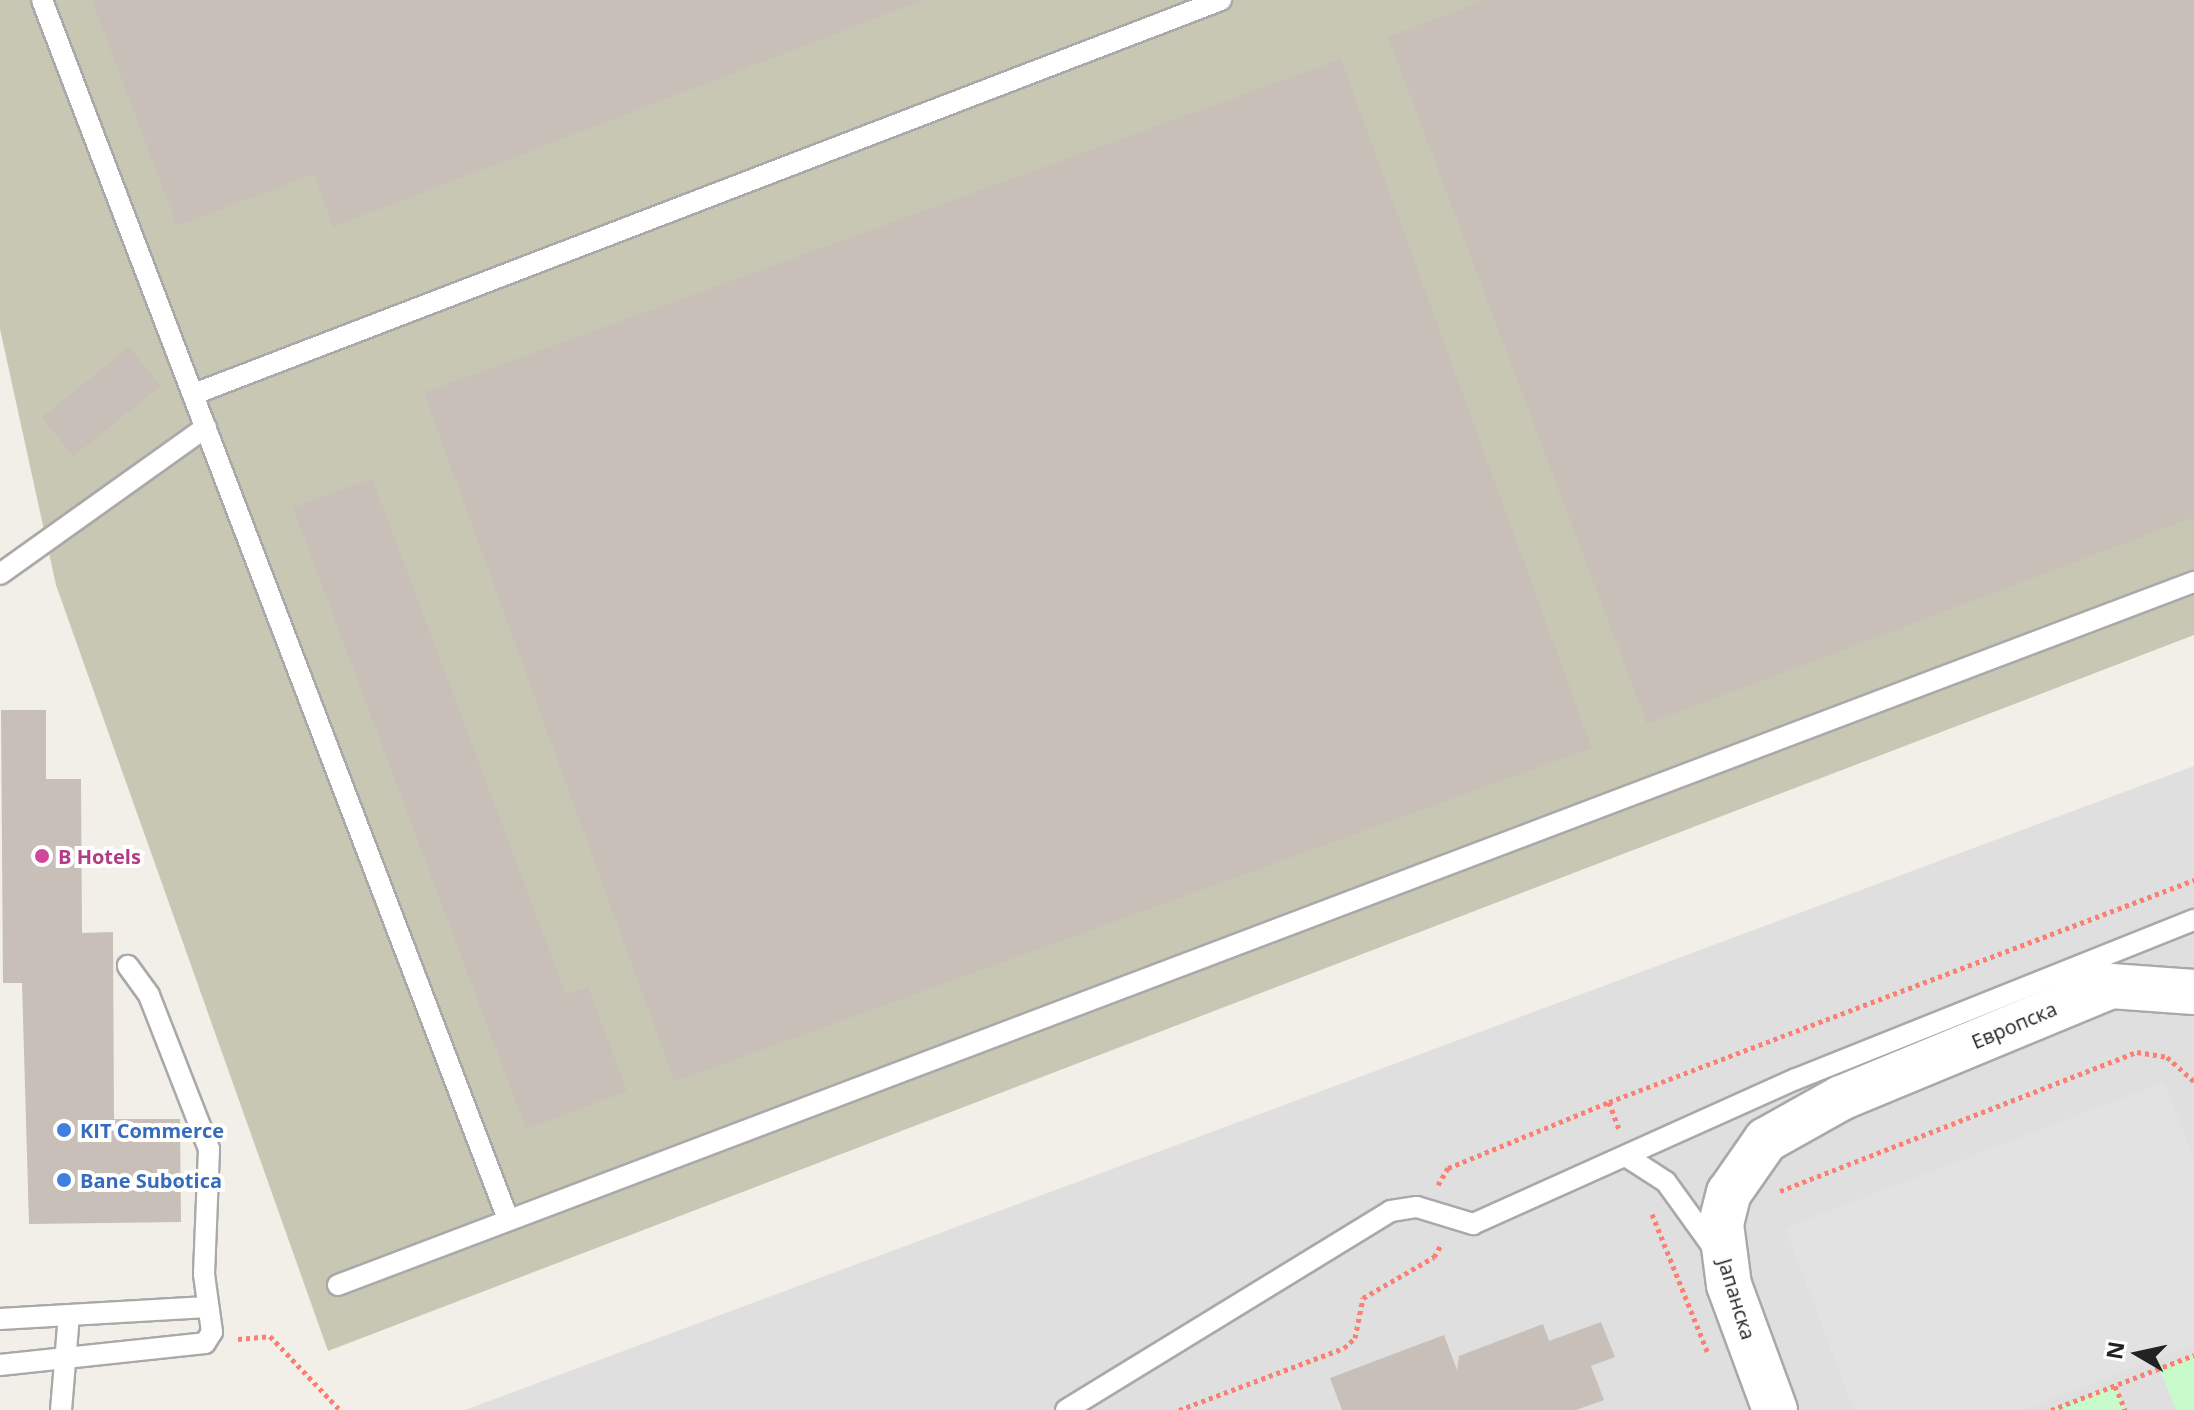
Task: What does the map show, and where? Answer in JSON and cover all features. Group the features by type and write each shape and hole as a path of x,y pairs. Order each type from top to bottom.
{"street":[{"name":"Европска","path":"1814,1097 2109,968 2194,992"},
{"name":"Јапанска","path":"1775,1409 1722,1261 1721,1224 1744,1165 1814,1097"}],"lane":[{"path":"42,0 508,1219"},
{"path":"194,394 1221,0"},
{"path":"0,574 206,427"},
{"path":"338,1285 2194,582"},
{"path":"2109,968 2194,920"},
{"path":"0,1365 71,1360 205,1343 212,1332 207,1307 209,1149 149,995 128,966"},
{"path":"1066,1410 1391,1211 1417,1207 1473,1224 1629,1158 1814,1097"},
{"path":"1629,1158 1666,1182 1722,1261"},
{"path":"0,1319 207,1307"},
{"path":"61,1410 71,1360 69,1315"}],"path":[{"path":"1770,1195 2137,1052 2167,1057 2194,1081"},
{"path":"1609,1102 1713,1365"},
{"path":"205,1343 270,1336 340,1410"},
{"path":"2051,1410 2194,1355"},
{"path":"2115,1386 2125,1410"}],"shaded area":[{"path":"0,0 2194,0 2194,635 328,1351 56,585 0,329"},
{"path":"2194,766 2194,1410 465,1410"},
{"path":"2164,1082 2194,1160 2194,1344 2023,1410 1854,1410 1785,1228"}],"green space":[{"path":"2194,1355 2194,1410 2176,1410 2160,1369"},
{"path":"2115,1386 2125,1410 2051,1410"}],"building":[{"path":"92,0 923,0 333,227 314,174 177,226"},
{"path":"1485,0 2194,0 2194,517 1647,724 1388,37"},
{"path":"1341,59 1592,748 675,1082 424,393"},
{"path":"129,347 160,386 73,456 42,417"},
{"path":"372,478 566,995 588,987 627,1091 526,1129 293,508"},
{"path":"1,710 46,710 46,779 81,779 82,933 113,932 114,1119 180,1119 181,1222 29,1224 22,983 3,983"},
{"path":"1601,1322 1615,1357 1591,1366 1604,1400 1576,1410 1342,1410 1330,1378 1444,1335 1457,1370 1459,1356 1543,1324 1549,1341"}],"place":[{"name":"B Hotels","path":"42,856"},
{"name":"KIT Commerce","path":"64,1130"},
{"name":"Bane Subotica","path":"64,1180"}]}
